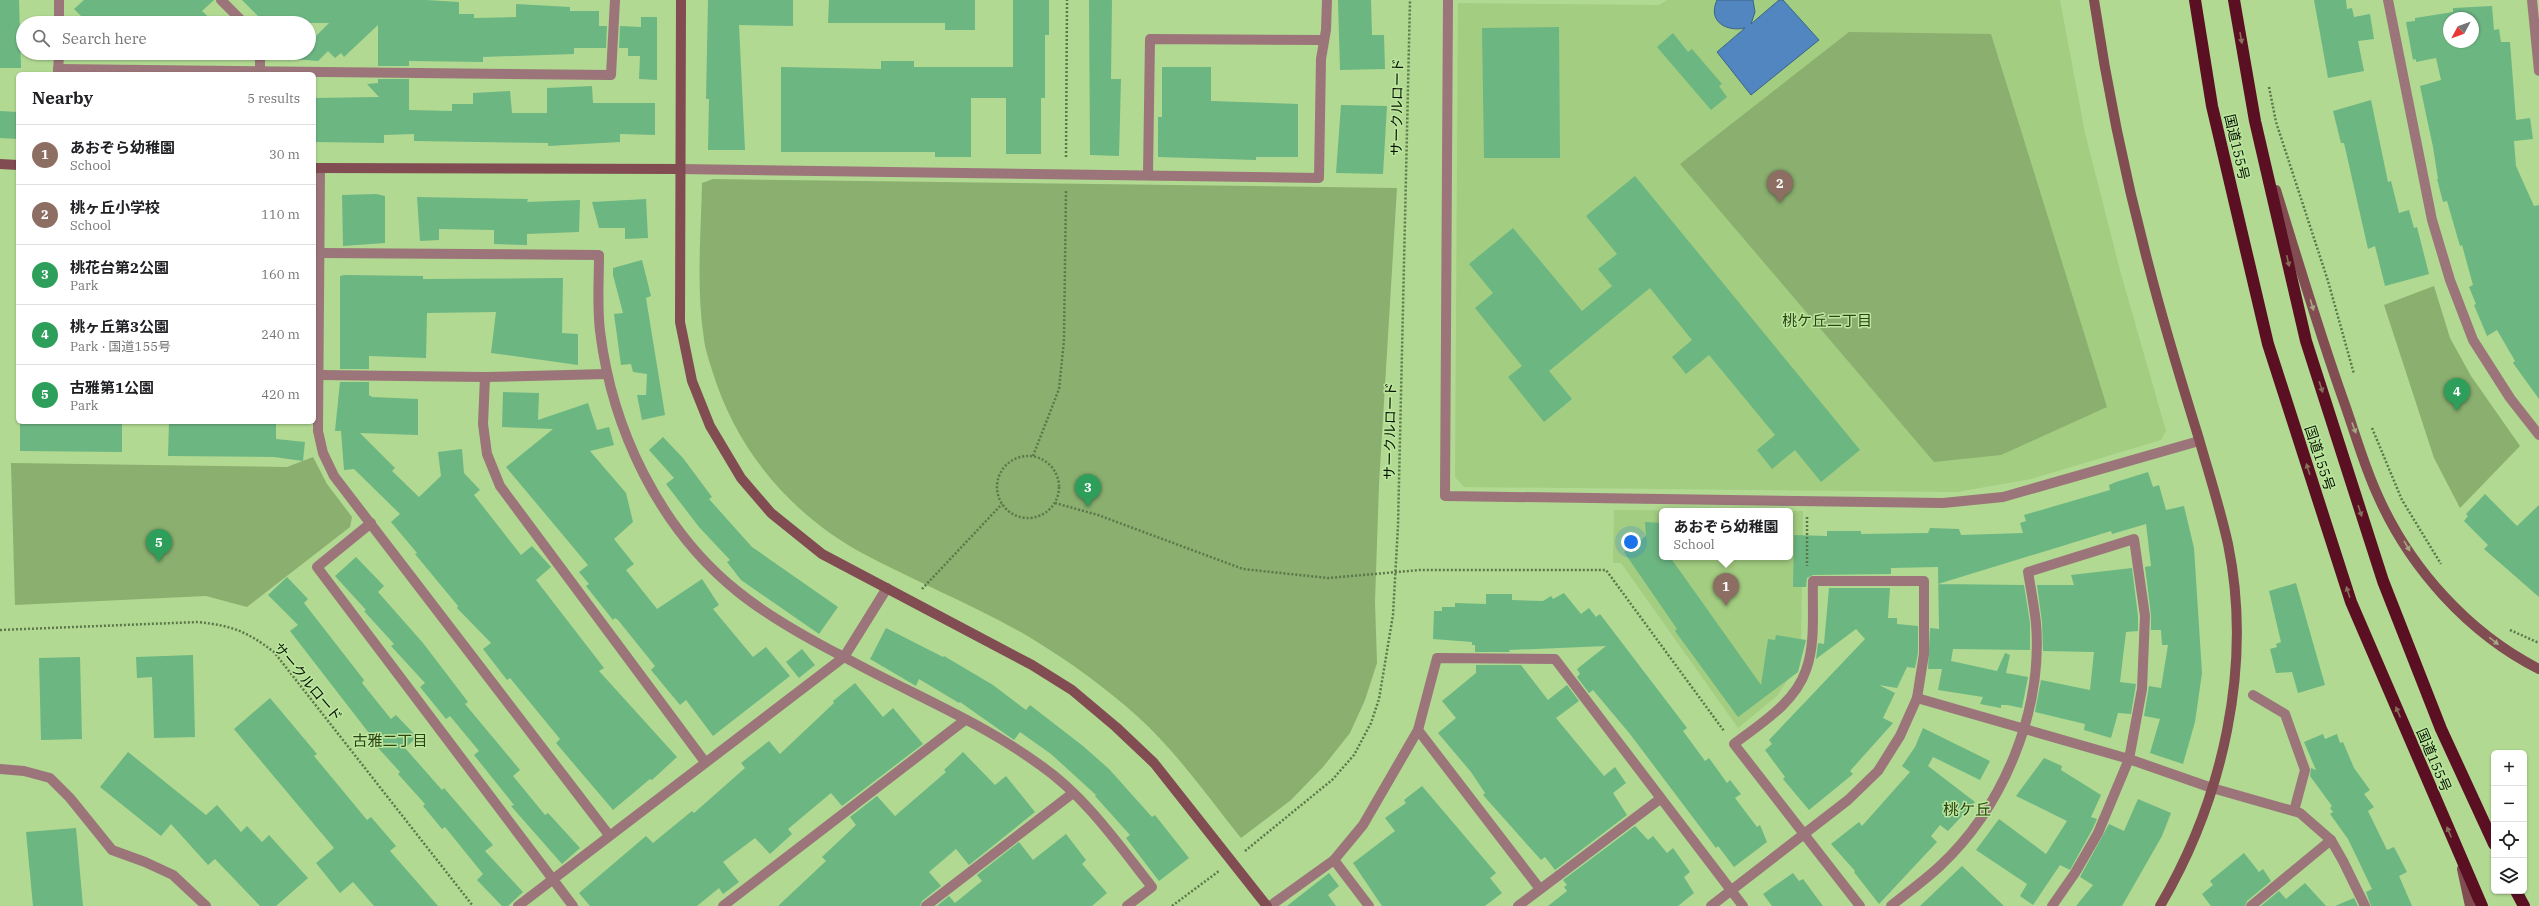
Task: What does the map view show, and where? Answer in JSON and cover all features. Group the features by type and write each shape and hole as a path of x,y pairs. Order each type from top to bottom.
{"highway":[{"name":"国道155号","path":"2195,0 2212,106 2268,344 2351,602 2459,857 2482,906"},
{"name":"国道155号","path":"2234,0 2255,121 2306,341 2383,581 2442,729 2491,837"},
{"path":"2518,894 2524,906"}],"street":[{"path":"59,0 59,16"},
{"path":"221,0 237,16"},
{"path":"316,72 611,75 616,0"},
{"path":"681,0 680,322 692,381 710,426 741,478 771,513 822,554 1032,665 1072,690 1116,726 1154,763 1267,906"},
{"path":"609,835 334,476 323,453 318,431 320,375 320,253 317,168 680,169 1148,174 1318,178 1321,59 1324,40 1326,0"},
{"path":"1448,0 1445,496 1943,503 2003,497 2199,441"},
{"path":"2094,0 2105,77 2148,262 2228,545 2237,628 2236,662 2232,700 2212,788 2191,845 2160,906"},
{"path":"2388,0 2432,220 2450,280 2473,340 2510,398 2539,435"},
{"path":"2539,2 2532,0 2539,71"},
{"path":"1148,174 1150,39 1324,40"},
{"path":"59,60 58,71 260,72 260,60"},
{"path":"2255,121 2326,351 2378,496 2415,561 2462,616 2512,656 2539,669"},
{"path":"0,164 16,165"},
{"path":"320,253 600,255 600,329 607,374 627,437 647,480 671,519 701,556 736,590 771,616 844,657 965,720 1042,766 1073,793 1100,820 1152,887 1127,906"},
{"path":"320,375 485,377 607,374"},
{"path":"485,377 484,424 487,454 500,486 705,762"},
{"path":"370,524 317,567 573,906"},
{"path":"1891,906 1940,866 1965,839 2001,787 2024,729 2034,678 2036,624 2028,572 2134,539 2145,616 2142,689 2129,759 2098,833 2076,873 2052,906"},
{"path":"1711,906 1732,891 1804,833 1848,800 1878,771 1900,736 1917,698 1924,654 1924,582 1813,581 1811,646 1806,670 1788,698 1775,712 1734,744 1804,833 1860,906"},
{"path":"518,906 844,657 887,588"},
{"path":"1270,906 1334,860 1363,825 1418,730 1437,658 1555,659 1660,799 1743,906"},
{"path":"2253,695 2285,714 2305,770 2294,811"},
{"path":"1917,698 2129,759 2212,788 2300,813 2331,840 2343,860 2365,906"},
{"path":"723,906 965,720"},
{"path":"1418,730 1540,889"},
{"path":"0,769 24,771 50,778 70,798 112,850 173,875 206,906"},
{"path":"926,906 1073,793"},
{"path":"1518,906 1660,799"},
{"path":"2251,906 2331,840"},
{"path":"2459,857 2470,906"},
{"path":"1334,860 1369,906"}],"path":[{"path":"1066,160 1067,0"},
{"name":"サークルロード","path":"1280,824 1332,780 1354,755 1371,723 1379,699 1394,615 1398,526 1410,0"},
{"path":"2269,84 2276,122 2328,281 2355,378"},
{"path":"1033,456 1059,389 1064,340 1066,188"},
{"path":"2370,422 2402,500 2445,570"},
{"path":"1033,456 1045,460 1053,469 1059,480 1059,492 1055,504 1040,515 1023,517 1011,513 1002,504 997,491 999,476 1006,464 1019,457 1033,456"},
{"path":"1807,500 1807,568 1813,581"},
{"path":"915,602 922,588 1002,504"},
{"path":"1055,504 1098,515 1243,569 1328,578 1420,570 1606,570 1734,744"},
{"name":"サークルロード","path":"0,630 198,622 226,625 250,635 274,652 473,906"},
{"path":"2506,628 2539,643"}],"shaded area":[{"path":"1667,0 2060,0 2085,133 2121,274 2166,431 2161,440 2031,479 1957,492 1464,487 1455,477 1458,3 1659,5"},
{"path":"1849,32 1991,34 2107,407 2001,455 1934,462 1680,164"},
{"path":"713,179 1397,188 1379,484 1375,602 1377,663 1365,700 1350,733 1323,767 1291,800 1241,838 1192,775 1165,744 1152,730 1113,695 1074,666 1013,628 862,553 811,519 789,498 769,476 751,452 735,426 722,399 705,347 700,300 702,183"},
{"path":"2434,286 2450,338 2471,376 2520,446 2460,508 2434,458 2384,305"},
{"path":"313,457 327,484 352,517 350,527 247,607 206,596 15,605 11,463 287,467"},
{"path":"1614,510 1659,510 1659,560 1793,560 1793,511 1803,511 1801,644 1793,672 1777,696 1738,728 1621,563 1613,563"}],"water":[{"path":"1717,0 1753,0 1755,12 1751,24 1779,0 1783,0 1819,40 1751,95 1717,52 1745,28 1738,29 1726,27 1720,24 1715,14"}],"building":[{"path":"0,0 19,0 19,16 16,16 16,60 21,60 21,68 0,68"},
{"path":"84,0 214,0 202,11 207,16 81,16 74,9"},
{"path":"242,0 426,0 459,2 459,14 474,14 474,18 516,17 516,4 570,7 570,11 599,11 599,26 607,26 606,48 574,48 574,54 483,57 483,62 409,61 409,66 378,66 378,25 344,57 341,53 335,58 328,51 318,61 306,60 316,60 316,36 329,23 316,23 316,16 258,16"},
{"path":"708,0 793,0 793,26 739,25 745,150 708,150 709,99 706,99"},
{"path":"829,0 975,0 975,30 945,30 945,23 828,23"},
{"path":"1013,0 1049,0 1049,35 1045,35 1045,98 1041,98 1041,154 1006,154 1006,98 971,98 971,157 935,157 935,152 781,152 781,67 881,69 881,61 914,61 914,67 1013,67"},
{"path":"1089,0 1112,0 1111,79 1121,79 1119,156 1090,155"},
{"path":"1338,0 1371,0 1372,35 1384,35 1385,69 1340,70"},
{"path":"2314,0 2346,0 2347,9 2352,8 2354,17 2370,14 2374,39 2358,41 2364,71 2328,78"},
{"path":"2492,6 2494,30 2499,29 2501,42 2510,42 2516,120 2530,118 2533,139 2514,141 2516,166 2534,206 2539,205 2539,399 2513,363 2515,361 2497,330 2487,336 2474,305 2476,304 2469,287 2473,285 2462,245 2460,246 2447,201 2443,202 2437,179 2433,147 2420,86 2441,80 2436,58 2416,62 2416,59 2413,60 2406,22 2415,21 2415,18 2443,14 2443,48 2479,48 2479,12 2453,12 2453,8"},
{"path":"641,17 657,17 657,80 639,79 640,56 628,56 628,48 619,48 620,26 641,27"},
{"path":"1559,27 1560,158 1484,158 1482,28"},
{"path":"1673,33 1688,52 1692,49 1722,84 1719,86 1727,97 1711,110 1657,47"},
{"path":"1162,67 1211,67 1211,101 1298,104 1298,157 1256,157 1256,160 1158,157 1158,117 1162,117"},
{"path":"378,79 409,79 409,110 452,111 452,104 473,104 473,93 510,91 512,113 547,113 547,88 592,86 593,103 655,103 655,135 620,134 620,142 548,146 548,143 414,141 414,134 384,135 384,143 316,142 316,98 379,97 367,84 378,83"},
{"path":"2371,100 2388,182 2391,181 2399,213 2409,210 2414,228 2417,227 2429,274 2385,286 2375,246 2368,249 2344,143 2341,143 2333,111"},
{"path":"1341,105 1387,106 1383,174 1336,173"},
{"path":"0,111 16,112 16,139 0,138"},
{"path":"1635,176 1860,450 1821,482 1795,450 1772,469 1757,450 1775,435 1709,355 1686,374 1672,357 1692,340 1650,288 1549,371 1572,399 1544,422 1508,377 1522,366 1475,308 1493,293 1469,264 1513,228 1582,311 1612,286 1598,269 1617,254 1586,216"},
{"path":"376,194 385,196 385,243 343,246 342,195"},
{"path":"417,197 528,199 527,202 580,200 579,232 527,234 527,245 494,244 494,230 439,229 439,240 420,241"},
{"path":"646,199 648,238 625,239 625,228 599,228 592,202"},
{"path":"642,260 651,296 646,298 665,415 642,420 637,395 646,395 647,374 633,372 631,364 621,365 614,314 623,313 613,275 613,268"},
{"path":"340,276 423,276 423,279 563,278 562,333 578,334 578,365 491,353 496,312 427,313 426,358 369,356 369,369 340,369"},
{"path":"340,382 369,382 369,395 372,397 418,399 418,435 360,433 395,468 392,471 419,497 441,476 438,452 462,449 464,473 480,490 474,495 521,555 532,546 551,567 536,580 604,668 599,671 677,757 652,780 650,779 613,810 556,743 560,739 510,678 507,680 483,649 491,643 457,608 458,606 391,522 400,514 354,469 344,470 341,431 335,431"},
{"path":"503,392 539,393 538,420 588,403 597,430 609,427 614,445 590,451 626,493 633,522 614,539 634,564 626,570 657,609 702,579 719,605 713,609 753,657 766,647 790,676 713,736 686,700 680,705 651,670 655,666 618,620 615,618 613,620 586,586 589,584 579,572 588,565 506,467 553,429 502,427"},
{"path":"20,424 122,424 122,452 20,451"},
{"path":"169,424 276,424 276,439 305,442 303,461 274,457 168,456"},
{"path":"663,437 683,458 712,497 709,499 752,547 838,607 819,634 741,580 727,562 730,560 699,527 666,484 674,478 649,450"},
{"path":"2148,472 2153,487 2159,485 2166,510 2184,506 2194,548 2202,673 2195,722 2183,764 2150,753 2160,719 2144,716 2149,686 2161,688 2168,645 2162,645 2161,630 2151,630 2151,615 2145,567 2151,566 2146,524 2112,534 2111,531 1938,584 1938,567 1891,568 1891,574 1813,575 1807,578 1806,587 1793,587 1794,535 1827,536 1827,531 1861,531 1861,534 1928,533 1930,528 1959,529 1961,535 2023,533 2020,523 2026,521 2024,515 2110,490 2109,485"},
{"path":"2485,494 2517,526 2539,505 2539,597 2484,549 2488,545 2464,521 2468,516 2466,514"},
{"path":"1645,522 1659,523 1659,560 1672,560 1761,685 1768,639 1775,640 1776,635 1806,640 1798,672 1738,717 1675,631 1677,629 1624,552 1646,536"},
{"path":"356,557 384,586 378,592 423,643 468,702 465,704 520,770 513,776 545,815 548,813 580,848 562,864 511,806 514,805 474,755 479,751 450,716 446,719 420,687 425,683 391,646 394,644 335,576"},
{"path":"2132,568 2138,616 2138,631 2126,632 2120,682 2136,684 2131,714 2118,713 2111,738 2084,730 2085,724 2035,712 2041,680 2090,690 2094,652 2043,651 2042,622 2037,585 2074,585 2071,575"},
{"path":"287,577 308,599 304,603 364,680 362,683 391,719 396,715 417,737 405,748 442,790 444,788 493,845 485,851 523,892 508,906 502,906 477,880 483,874 445,827 442,829 423,806 425,804 398,774 400,772 370,739 372,737 290,631 298,625 268,595"},
{"path":"2296,583 2325,685 2298,693 2292,672 2276,673 2270,649 2277,647 2276,644 2281,642 2269,591"},
{"path":"1938,584 2024,585 2030,623 2030,650 1953,649 1951,661 1997,671 2005,653 2010,655 2006,673 2028,677 2022,708 2001,705 2001,708 1980,704 1983,697 1938,690 1942,669 1928,669 1930,628 1939,629"},
{"path":"1829,588 1890,588 1888,618 1897,618 1897,624 1918,626 1918,653 1915,668 1907,667 1897,688 1879,685 1895,693 1883,718 1893,723 1850,771 1853,774 1809,810 1783,779 1785,777 1765,750 1772,744 1769,740 1865,639 1856,629 1816,659 1818,643 1824,644"},
{"path":"1564,593 1581,614 1589,608 1596,617 1600,614 1687,728 1683,731 1705,761 1709,758 1727,783 1730,780 1741,794 1735,798 1757,827 1760,825 1767,842 1734,867 1718,846 1716,848 1630,734 1593,690 1589,693 1577,677 1580,674 1577,669 1606,646 1509,650 1510,652 1475,652 1475,645 1472,645 1472,642 1433,639 1434,611 1442,611 1442,607 1455,607 1455,603 1486,604 1486,594 1512,594 1512,600 1543,601 1551,596 1553,599"},
{"path":"886,628 943,657 944,656 993,685 1026,710 1030,705 1083,746 1109,769 1152,817 1155,815 1189,858 1159,881 1126,838 1130,835 1095,796 1096,795 1051,754 1020,732 1014,740 960,702 959,703 919,679 916,686 870,659"},
{"path":"802,649 815,665 799,678 786,662"},
{"path":"193,655 195,737 154,738 152,677 137,678 136,657"},
{"path":"80,657 82,739 41,740 39,658"},
{"path":"1476,665 1521,665 1548,700 1567,685 1579,701 1556,718 1604,776 1615,767 1626,783 1613,793 1627,815 1555,870 1545,857 1541,860 1483,795 1485,793 1471,772 1438,733 1456,718 1442,701 1476,673"},
{"path":"855,683 883,717 893,708 923,744 842,806 831,793 788,829 792,834 770,854 755,838 723,862 739,882 723,894 719,888 697,906 590,906 579,893 646,836 653,843 692,811 694,813 745,768 741,763 769,741 780,754 834,703 833,701"},
{"path":"270,698 317,754 314,756 367,820 371,817 396,846 390,851 438,906 374,906 353,882 340,893 316,863 334,848 234,729"},
{"path":"1923,728 1990,761 1980,780 1933,757 1928,766 1975,802 1948,831 1940,825 1931,836 1937,842 1879,904 1854,872 1855,871 1831,844 1859,822 1862,826 1910,772 1902,766 1915,747"},
{"path":"2323,734 2325,739 2337,734 2340,743 2343,742 2354,768 2370,790 2364,794 2374,807 2368,811 2387,850 2394,847 2407,872 2399,876 2412,906 2371,906 2366,892 2372,889 2348,839 2330,814 2333,812 2330,808 2332,806 2310,776 2311,768 2316,770 2304,742"},
{"path":"128,752 206,815 217,805 241,832 247,826 262,842 269,835 308,878 276,906 260,906 215,859 208,865 171,824 161,836 100,787"},
{"path":"963,752 995,785 1006,776 1035,812 969,865 956,849 929,872 941,886 922,901 920,906 778,906 826,861 822,857 856,825 850,817 877,796 895,816 946,772 944,770"},
{"path":"2044,758 2062,766 2061,770 2101,795 2091,817 2097,819 2070,870 2060,865 2033,905 2020,896 2027,884 1976,850 1999,819 2046,854 2067,821 2016,796"},
{"path":"1422,786 1496,873 1490,878 1502,893 1485,906 1382,906 1353,863 1395,831 1385,818 1406,803 1404,800"},
{"path":"2138,799 2171,813 2162,836 2122,906 2076,906 2093,885 2080,877 2109,824 2124,831"},
{"path":"1635,826 1648,840 1653,836 1667,853 1673,848 1690,872 1684,877 1694,893 1678,906 1548,906 1567,891 1564,887 1567,885 1563,880"},
{"path":"76,828 83,906 33,906 26,832"},
{"path":"1066,834 1086,860 1082,864 1107,893 1092,906 937,906 949,896 955,903 982,881 977,875 1019,842 1033,860"},
{"path":"2244,853 2259,872 2263,869 2271,881 2247,901 2245,906 2211,906 2202,894 2213,885 2210,881"},
{"path":"1962,866 2004,906 1920,906"},
{"path":"1329,873 1339,886 1328,895 1336,906 1287,906"},
{"path":"1793,873 1799,881 1803,879 1823,906 1772,906 1763,894"},
{"path":"2305,883 2326,906 2261,906 2279,891 2286,899"},
{"path":"2354,898 2358,906 2335,906"}],"place":[{"name":"桃ヶ丘小学校","path":"1780,203"},
{"name":"桃ヶ丘第3公園","path":"2457,411"},
{"name":"桃花台第2公園","path":"1088,507"},
{"name":"古雅第1公園","path":"159,562"},
{"name":"あおぞら幼稚園","path":"1726,606"}],"district":[{"name":"桃ケ丘二丁目","path":"1827,320"},
{"name":"古雅二丁目","path":"390,740"},
{"name":"桃ケ丘","path":"1967,809"}]}
